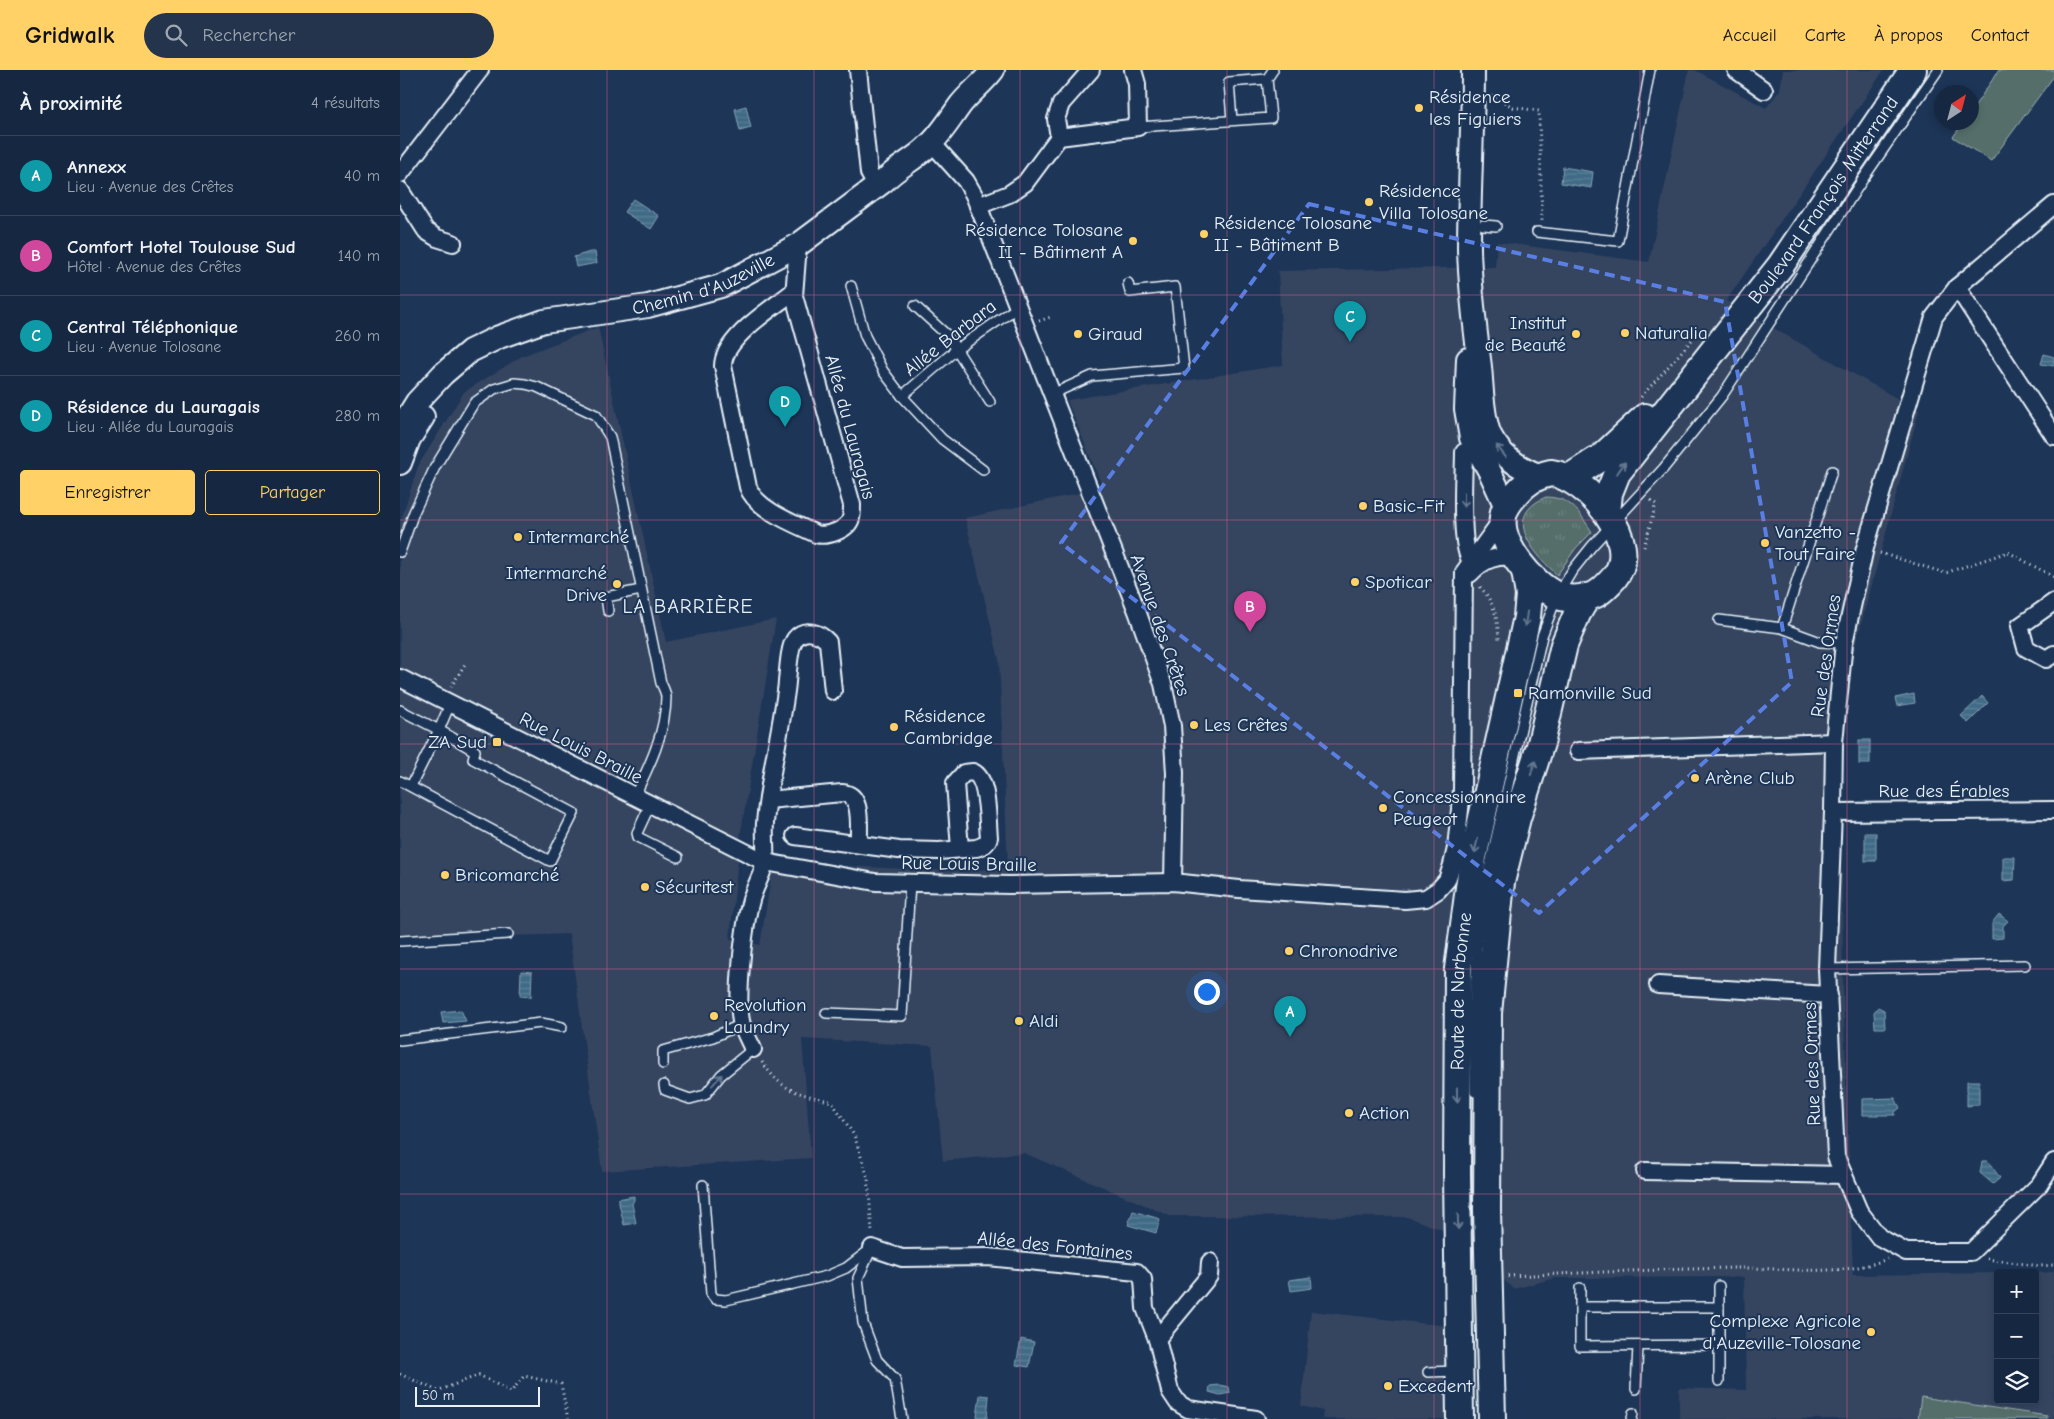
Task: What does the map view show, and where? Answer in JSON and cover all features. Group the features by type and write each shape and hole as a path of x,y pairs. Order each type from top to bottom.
{"main road":[{"name":"Boulevard François Mitterrand","path":"1610,518 1609,493 1617,472 1732,330 1781,265 1913,70"},
{"name":"Boulevard François Mitterrand","path":"1569,478 1603,456 1637,425 1732,330"},
{"path":"1551,473 1569,478 1587,492 1610,518 1621,538 1623,557 1618,573 1606,587 1588,597 1569,598 1557,596 1542,586 1520,564 1506,540 1504,513 1523,486 1538,475 1551,473"},
{"name":"Route de Narbonne","path":"1460,1419 1457,1173 1458,969 1473,858 1527,617 1528,595 1520,564"},
{"name":"Route de Narbonne","path":"1492,1419 1487,1210 1488,1013 1501,882 1517,818 1541,742 1564,645 1577,614 1588,597"}],"street":[{"path":"400,174 480,70"},
{"path":"858,70 869,173 880,184"},
{"path":"978,206 1009,194 1025,183 1059,137 1056,119 1061,104 1091,70"},
{"path":"1059,137 1138,127 1137,84 1133,70"},
{"path":"1736,70 1764,90"},
{"path":"1473,77 1469,249 1471,289 1489,432 1498,448 1508,460 1522,469 1538,475"},
{"name":"Chemin d'Auzeville","path":"400,429 417,402 443,374 470,351 499,337 544,321 648,306 721,286 798,245 880,184 894,170 918,155 936,148 962,104 987,78"},
{"name":"Avenue des Crêtes","path":"936,148 966,181 978,206 1137,611 1163,684 1172,726 1175,773 1173,882"},
{"path":"400,190 426,231 437,238 453,243"},
{"name":"Rue des Ormes","path":"1906,1252 1879,1237 1859,1211 1836,1157 1827,969 1834,742 1844,643 1865,548 1934,317 1957,287 2054,205"},
{"name":"Allée du Lauragais","path":"794,291 732,341 724,356 723,366 748,487 752,496 761,505 816,534 824,535 839,529 849,522 852,505 797,309 794,291 798,245"},
{"path":"1957,287 2054,436"},
{"path":"1468,574 1504,513 1490,472 1471,438 1466,409 1471,289"},
{"name":"Chemin d'Auzeville","path":"400,463 409,439 426,410 443,390 499,337"},
{"path":"1173,882 1239,889 1405,900 1426,898 1438,890 1447,880 1456,848 1462,790 1468,574 1468,558 1464,542 1464,452"},
{"path":"1468,574 1492,557 1500,556 1520,564"},
{"path":"2054,602 2020,626 2026,648 2046,659 2054,654"},
{"path":"753,1049 742,1024 740,985 746,924 753,889 765,862 764,843 768,800 793,643 798,636 806,633 818,634 828,642 833,691"},
{"name":"Rue Louis Braille","path":"402,680 450,697 650,805 765,862 874,882 1009,885 1173,882"},
{"path":"1578,750 1834,742"},
{"path":"768,800 842,792 850,794 854,797 857,804 859,844"},
{"name":"Rue des Érables","path":"1833,812 2054,810"},
{"path":"795,836 899,850 960,850"},
{"path":"1658,985 1829,995"},
{"path":"1906,1252 1971,1252 2047,1185 2054,1162"},
{"path":"1645,1170 1844,1175"},
{"name":"Allée des Fontaines","path":"872,1248 902,1258 988,1257 1137,1272 1143,1279 1145,1308 1157,1339 1170,1391 1178,1403 1188,1409 1256,1419"},
{"path":"1157,1339 1209,1276 1210,1262"}],"lane":[{"path":"1138,127 1271,118 1267,79 1273,70"},
{"path":"1540,232 1618,241 1650,70"},
{"path":"1475,1104 1474,1015 1477,949 1486,882 1542,636 1557,596 1610,518 1663,469 1722,396 1865,176 1938,70"},
{"path":"1232,120 1229,82 1267,79"},
{"path":"1483,225 1496,226"},
{"path":"1052,394 1092,376 1184,368 1175,287 1130,292 1128,283"},
{"path":"851,286 865,336 883,371 902,396 942,439 983,470"},
{"path":"915,306 948,336 990,402"},
{"name":"Allée Barbara","path":"902,396 957,349 1018,307"},
{"path":"400,552 423,491 435,467 468,410 474,403 494,389 514,384 524,384 596,415 610,437 661,683 666,696 662,725 652,761 634,796"},
{"path":"1464,452 1466,409"},
{"path":"1782,628 1832,471"},
{"path":"608,611 606,597 641,590"},
{"path":"1719,620 1782,628 1820,642 1844,643"},
{"path":"411,786 439,730 450,697"},
{"path":"400,710 475,751 473,759 574,813 550,860 400,781"},
{"path":"650,805 636,833 638,837 678,856"},
{"path":"826,1013 902,1016 910,883"},
{"path":"400,941 508,934"},
{"path":"1827,969 2025,965"},
{"path":"400,1040 541,1023 562,1027"},
{"path":"663,1064 663,1051 714,1037 742,1024"},
{"path":"664,1085 665,1090 690,1099 705,1095 721,1075 753,1049"},
{"path":"703,1185 710,1294 715,1300 726,1300 827,1276 846,1268 872,1248"},
{"path":"872,1248 858,1278 863,1323 877,1360 894,1379 902,1419"},
{"path":"1719,1286 1719,1381"},
{"path":"1580,1288 1580,1346 1719,1345"},
{"path":"1580,1307 1719,1307"},
{"path":"1636,1389 1638,1346"},
{"path":"1428,1372 1459,1371"}],"path":[{"path":"1473,77 1513,107 1539,111 1540,232"},
{"path":"1639,399 1695,338"},
{"path":"1641,555 1656,504"},
{"path":"1865,548 1945,572 2008,552 2054,577"},
{"path":"1468,574 1483,589 1491,602 1498,620 1499,645"},
{"path":"450,697 465,664"},
{"path":"753,1049 772,1077 786,1089 832,1102 854,1135 868,1178 872,1248"},
{"path":"1500,1276 1654,1269 1763,1268 1835,1270 1871,1266 1906,1252"},
{"path":"1971,1252 1979,1258 2040,1266 2054,1265"},
{"path":"400,1374 438,1391 479,1375 511,1392 524,1376 561,1384 568,1419"}],"highlighted area":[{"path":"1309,204 1725,302 1792,682 1539,913 1061,543"}],"shaded area":[{"path":"1689,70 1695,70 1766,108 1780,90 1783,70 1884,70 1726,301 1919,411 1840,702 1843,991 1853,1275 1994,1273 1994,1404 2039,1404 2039,1273 2054,1272 2054,1419 1679,1419 1679,1388 1746,1390 1744,1277 1555,1278 1514,1289 1451,1233 1407,1217 1170,1216 1024,1153 943,1161 932,1046 802,1039 811,1158 602,1171 569,934 400,941 400,523 418,466 464,392 522,356 598,327 666,642 776,619 740,838 730,939 760,945 775,854 842,866 955,871 1008,868 999,659 965,518 1103,488 1067,400 1283,365 1278,271 1495,267 1497,242 1649,262"},
{"path":"746,106 751,128 740,131 735,109"},
{"path":"1563,167 1593,172 1591,188 1561,183"},
{"path":"633,199 659,216 651,229 624,212"},
{"path":"595,252 597,263 576,267 574,257"},
{"path":"2044,354 2054,357 2054,366 2041,364"},
{"path":"1914,694 1915,703 1897,706 1895,698"},
{"path":"1982,696 1988,703 1968,723 1961,716"},
{"path":"1859,740 1870,740 1870,764 1859,764"},
{"path":"1865,833 1876,833 1876,861 1865,861"},
{"path":"2003,857 2015,857 2014,880 2003,881"},
{"path":"1999,914 2008,921 2003,926 2003,938 1992,939 1992,923"},
{"path":"521,971 532,972 531,997 520,996"},
{"path":"1878,1007 1884,1010 1885,1028 1875,1028 1874,1012"},
{"path":"461,1010 466,1021 443,1023 441,1012"},
{"path":"1967,1081 1979,1081 1979,1105 1967,1106"},
{"path":"1895,1098 1900,1108 1895,1112 1895,1115 1863,1115 1863,1099"},
{"path":"1982,1161 1988,1161 2000,1178 1993,1184 1980,1173"},
{"path":"634,1196 632,1204 636,1223 624,1225 618,1199"},
{"path":"1133,1211 1160,1219 1156,1233 1128,1225"},
{"path":"1311,1277 1312,1288 1291,1291 1289,1280"},
{"path":"1311,1311 1448,1326 1452,1419 1322,1419 1323,1411 1301,1406"},
{"path":"1021,1339 1034,1342 1029,1367 1016,1365"},
{"path":"1210,1386 1229,1387 1230,1393 1220,1395 1209,1392"},
{"path":"980,1395 989,1396 987,1418 977,1417"}],"green space":[{"path":"1999,70 2054,70 2054,76 1991,161 1953,137 1958,130 1979,130 1979,100"},
{"path":"1546,497 1569,503 1579,512 1592,532 1576,548 1557,575 1531,545 1523,524 1525,514 1533,505"},
{"path":"1921,1397 2047,1416 2047,1419 1918,1419"}],"place":[{"name":"Résidence les Figuiers","path":"1419,108"},
{"name":"Résidence Villa Tolosane","path":"1369,202"},
{"name":"Résidence Tolosane II - Bâtiment B","path":"1204,234"},
{"name":"Résidence Tolosane II - Bâtiment A","path":"1133,241"},
{"name":"Naturalia","path":"1625,333"},
{"name":"Giraud","path":"1078,334"},
{"name":"Institut de Beauté","path":"1576,334"},
{"name":"Central Téléphonique","path":"1350,342"},
{"name":"Résidence du Lauragais","path":"785,427"},
{"name":"Basic-Fit","path":"1363,506"},
{"name":"Intermarché","path":"518,537"},
{"name":"Vanzetto - Tout Faire","path":"1765,543"},
{"name":"Spoticar","path":"1355,582"},
{"name":"Intermarché Drive","path":"617,584"},
{"name":"Comfort Hotel Toulouse Sud","path":"1250,632"},
{"name":"Ramonville Sud","path":"1518,693"},
{"name":"Les Crêtes","path":"1194,725"},
{"name":"Résidence Cambridge","path":"894,727"},
{"name":"ZA Sud","path":"497,742"},
{"name":"Arène Club","path":"1695,778"},
{"name":"Concessionnaire Peugeot","path":"1383,808"},
{"name":"Bricomarché","path":"445,875"},
{"name":"Sécuritest","path":"645,887"},
{"name":"Chronodrive","path":"1289,951"},
{"name":"Revolution Laundry","path":"714,1016"},
{"name":"Aldi","path":"1019,1021"},
{"name":"Annexx","path":"1290,1037"},
{"name":"Action","path":"1349,1113"},
{"name":"Complexe Agricole d'Auzeville-Tolosane","path":"1871,1332"},
{"name":"Excedent","path":"1388,1386"}],"district":[{"name":"LA BARRIÈRE","path":"688,606"}]}
